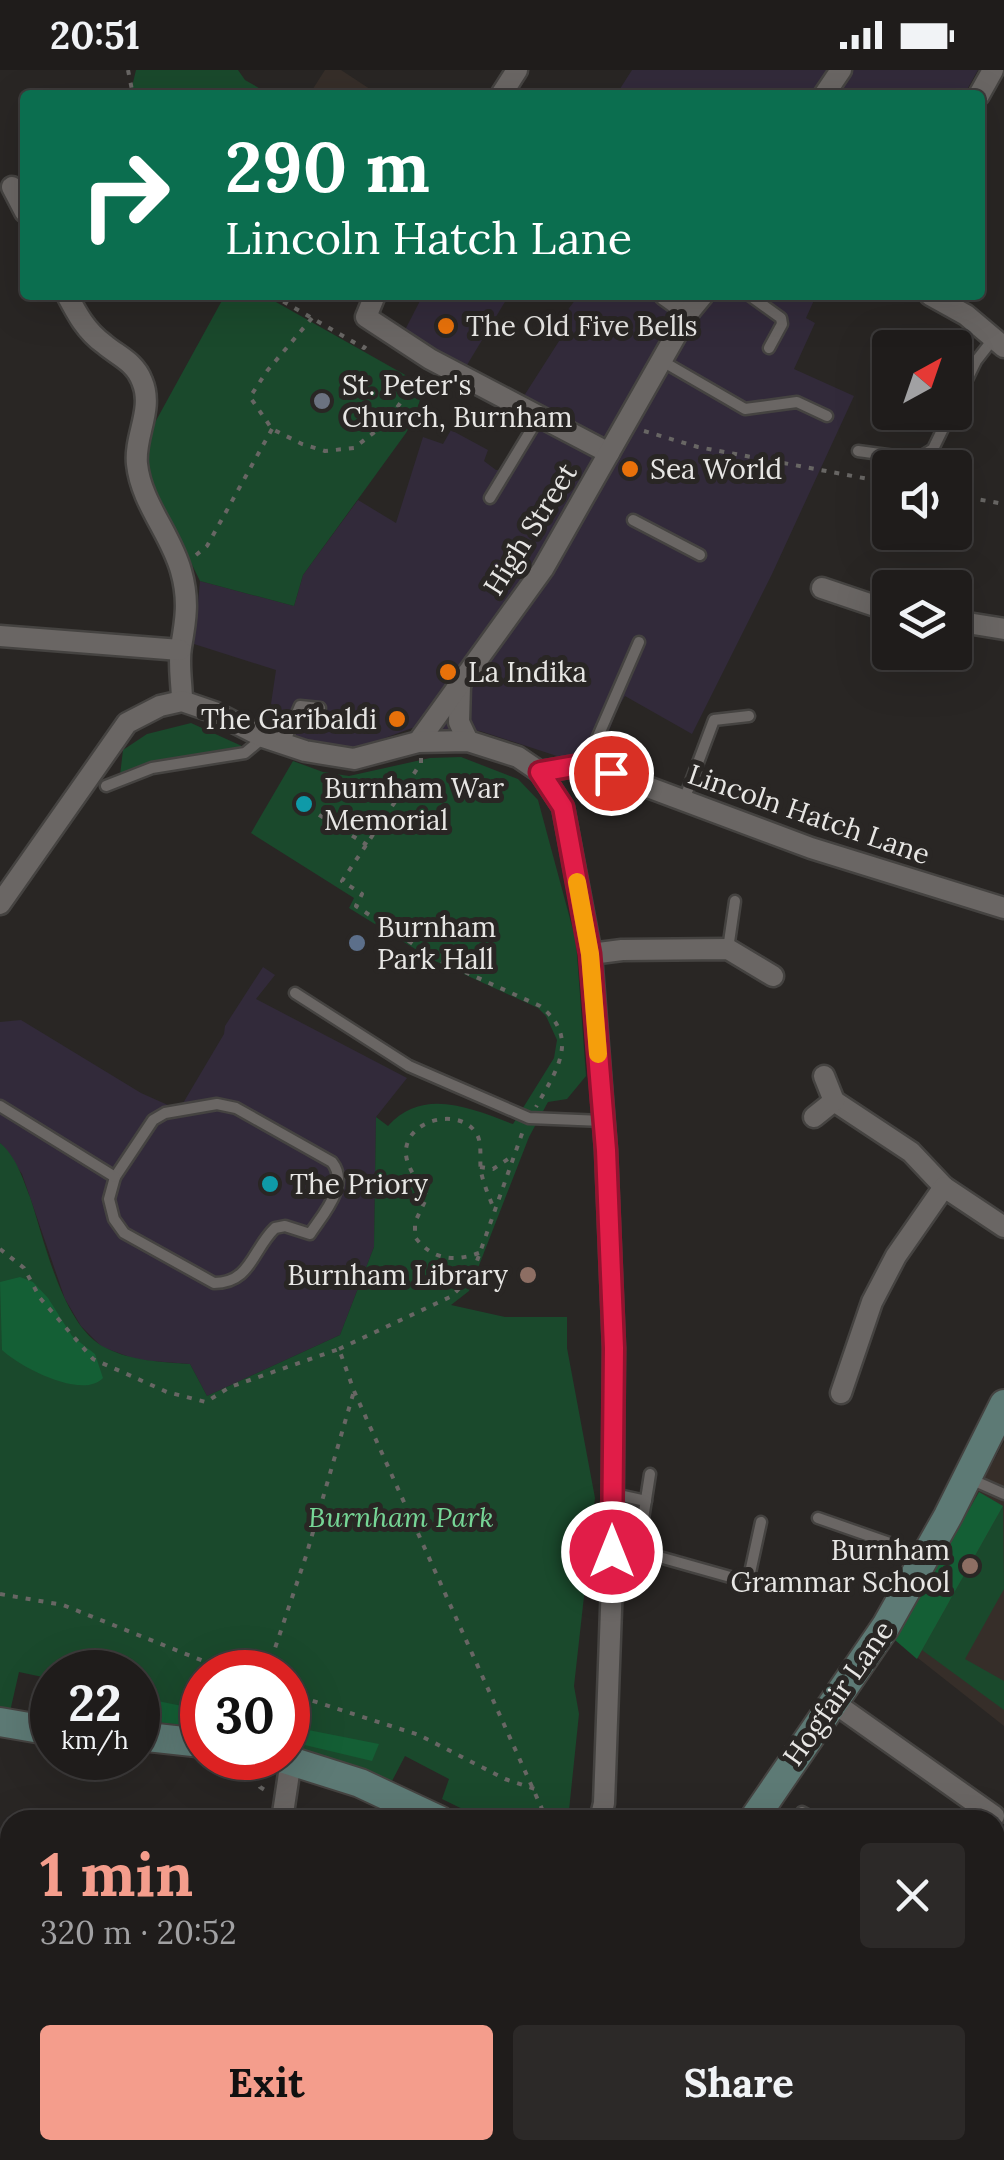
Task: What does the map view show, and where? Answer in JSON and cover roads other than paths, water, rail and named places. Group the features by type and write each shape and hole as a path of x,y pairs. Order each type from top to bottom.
{"street":[{"path":"70,300 82,324 128,360 143,382 147,413 136,447 137,468 148,503 181,568 188,603 180,650 182,701"},
{"path":"373,300 366,317 430,359 609,453"},
{"path":"672,300 690,312"},
{"name":"High Street","path":"418,742 594,496 609,453 699,300"},
{"path":"939,300 966,315 999,342"},
{"path":"822,588 872,605"},
{"path":"972,624 1004,629"},
{"path":"0,636 180,650"},
{"path":"460,686 458,722 468,742"},
{"path":"0,904 127,723 160,706 182,701 274,740 354,760 418,742 468,742 518,757 540,772 563,807 590,954 603,1121 614,1348 602,1810"},
{"path":"540,772 586,764"},
{"name":"Lincoln Hatch Lane","path":"586,764 811,848 1004,908"},
{"path":"590,954 728,949 773,976"},
{"path":"824,1076 834,1101 911,1152 944,1187 1004,1227"},
{"path":"814,1116 834,1101"},
{"path":"842,1393 872,1302 896,1256 944,1187"},
{"name":"Hogfair Lane","path":"760,1810 878,1639 927,1556 1004,1404"},
{"path":"834,1702 989,1810"},
{"path":"0,1722 30,1727"},
{"path":"310,1767 360,1783 418,1810"},
{"path":"284,1810 285,1780"}],"lane":[{"path":"756,300 781,318 782,324 769,348"},
{"path":"972,369 999,342"},
{"path":"662,362 745,410 797,402 827,416"},
{"path":"490,498 540,416"},
{"path":"858,451 918,459 933,449 942,430"},
{"path":"632,520 700,554"},
{"path":"586,764 639,642"},
{"path":"106,786 152,768 245,753 274,740 300,706 320,708"},
{"path":"684,800 714,720 750,716"},
{"path":"728,949 735,901"},
{"path":"295,993 409,1066 530,1118 603,1121"},
{"path":"216,1104 236,1108 332,1162 339,1179 338,1188 310,1234 285,1226 275,1228 239,1278 228,1283 214,1282 124,1233 114,1219 109,1198 115,1177 158,1116 216,1104"},
{"path":"0,1106 115,1177"},
{"path":"650,1474 638,1551 748,1582 761,1522"},
{"path":"968,1478 1004,1494"},
{"path":"613,1494 646,1501"},
{"path":"818,1518 927,1556"}],"place":[{"name":"The Old Five Bells","path":"446,326"},
{"name":"St. Peter's Church, Burnham","path":"322,401"},
{"name":"Sea World","path":"630,469"},
{"name":"La Indika","path":"448,672"},
{"name":"The Garibaldi","path":"397,719"},
{"name":"Burnham War Memorial","path":"304,804"},
{"name":"Burnham Park Hall","path":"357,943"},
{"name":"The Priory","path":"270,1184"},
{"name":"Burnham Library","path":"528,1275"},
{"name":"Burnham Grammar School","path":"970,1566"}],"park label":[{"name":"Burnham Park","path":"401,1517"}]}
